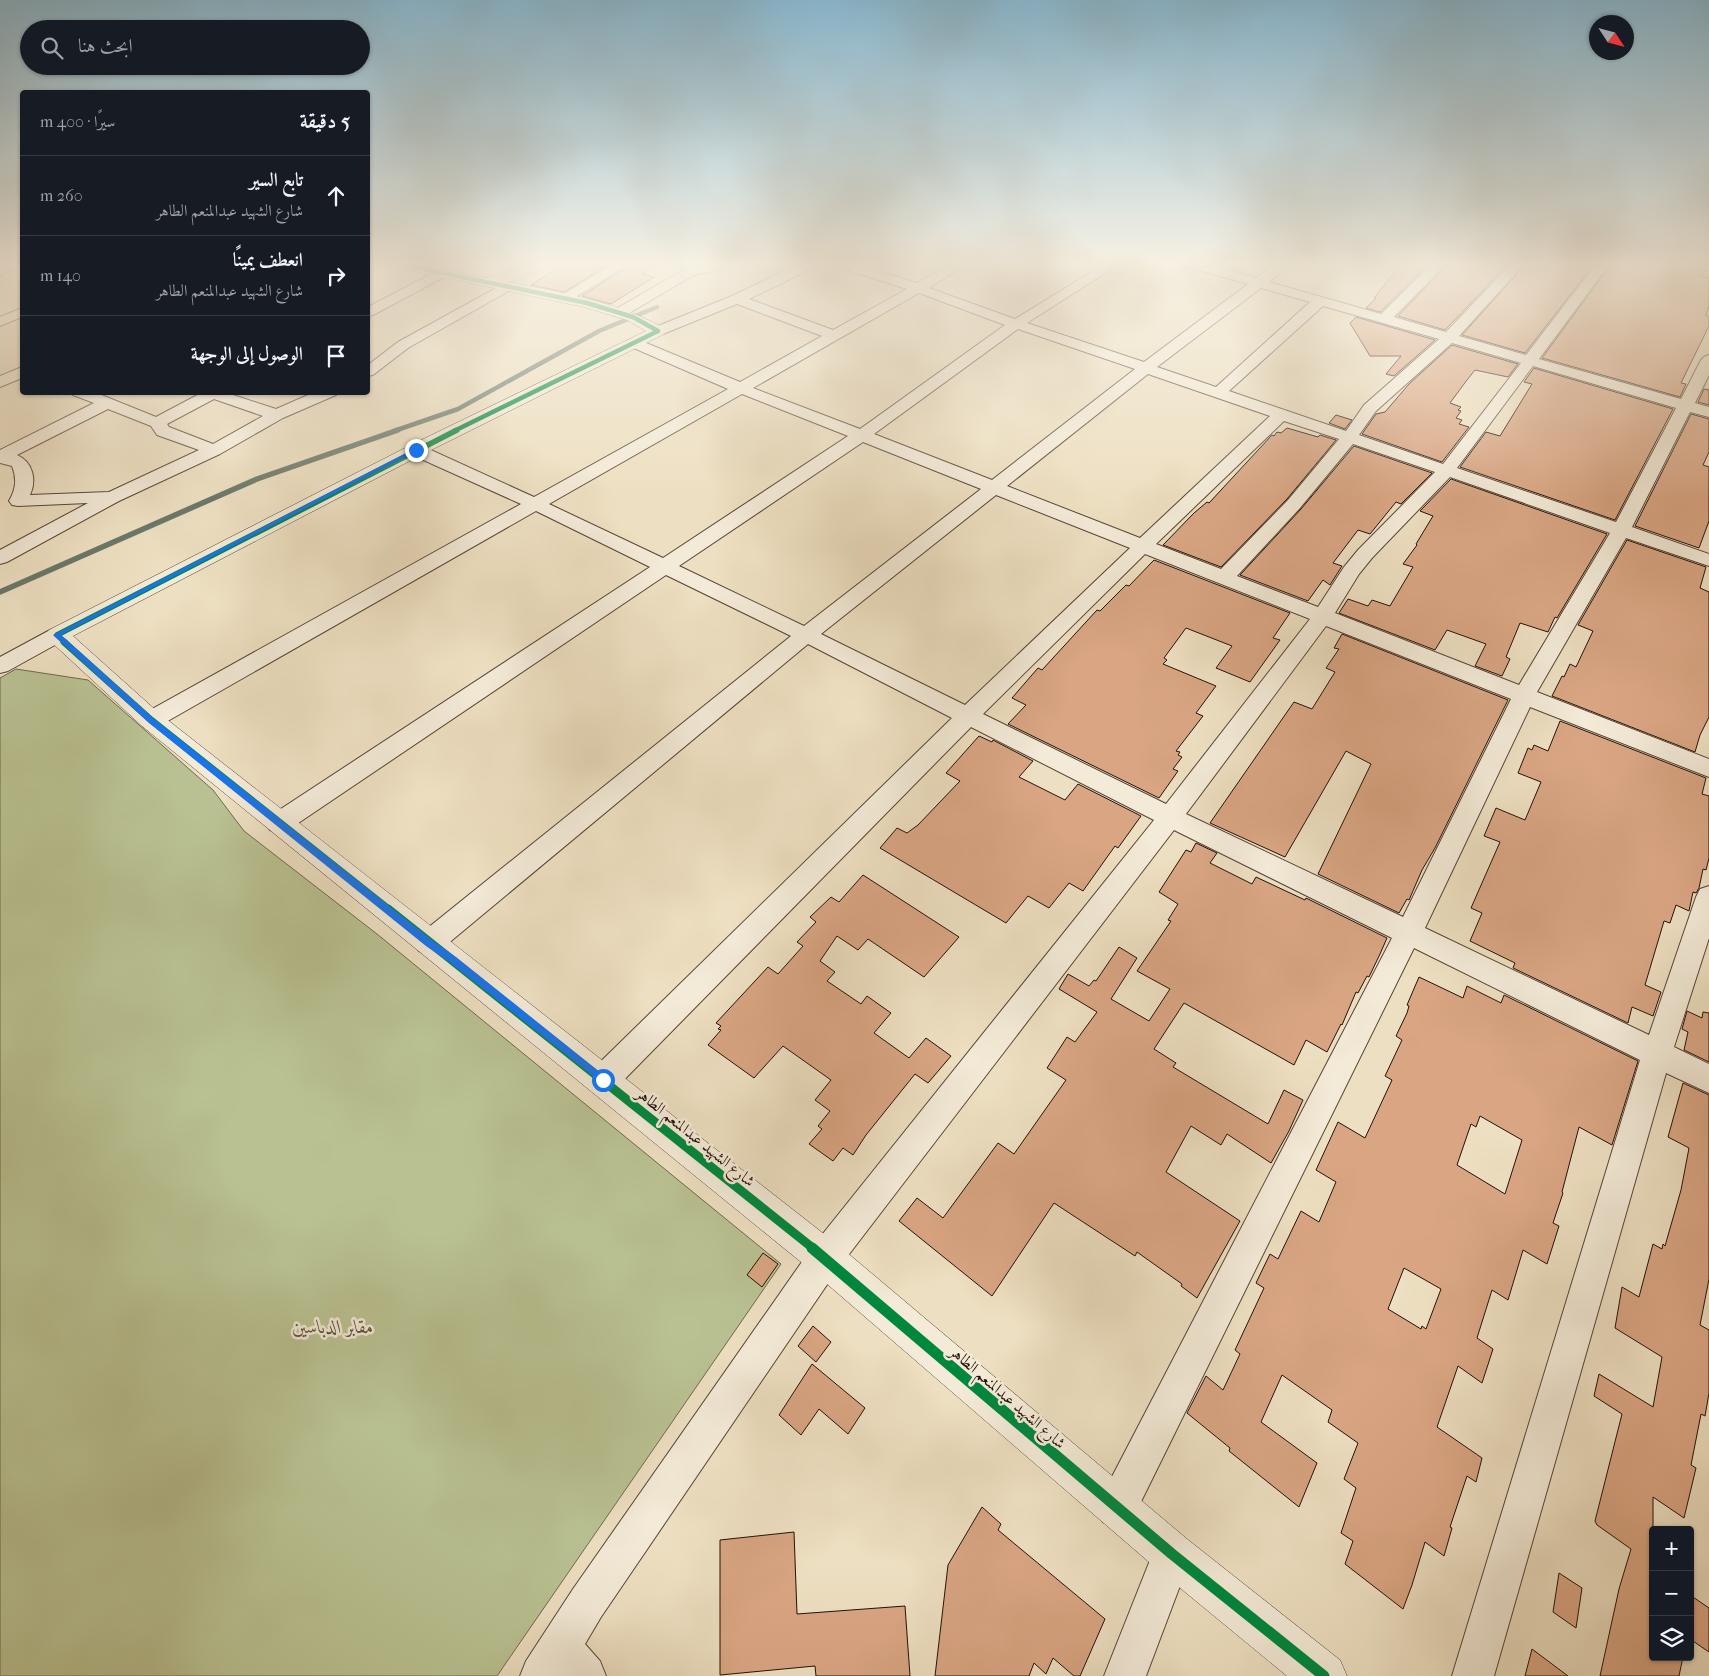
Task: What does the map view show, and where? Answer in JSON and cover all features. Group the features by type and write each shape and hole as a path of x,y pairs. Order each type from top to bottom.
{"street":[{"path":"370,370 409,341"},
{"path":"0,666 416,450 637,341"},
{"path":"654,341 740,388 1525,694 1709,768"},
{"path":"150,720 533,503 825,341"},
{"path":"279,822 862,435 992,341"},
{"path":"1067,341 1709,560"},
{"path":"429,943 806,635 1182,341"},
{"path":"1218,393 1275,341"},
{"path":"1224,578 1294,504 1349,438 1370,408 1445,341"},
{"path":"1460,341 1697,409"},
{"path":"562,1666 593,1595 826,1258 1170,817 1323,616 1351,571 1365,554 1447,470 1544,341"},
{"path":"1117,1508 1409,932 1525,694 1621,530 1697,409 1709,360"},
{"path":"0,382 18,367"},
{"path":"88,395 157,423 163,431 214,450"},
{"path":"157,423 210,395"},
{"path":"220,395 277,415"},
{"path":"0,558 114,496 214,450 277,415 323,395"},
{"path":"0,458 107,404"},
{"path":"603,1080 967,716 1142,545 1282,414"},
{"path":"416,450 533,503 806,635 1170,817 1709,1079"},
{"path":"0,458 12,459 20,463 25,476 25,491 18,501 0,511"},
{"path":"0,502 114,496"},
{"name":"شارع الشهيد عبدالمنعم الطاهر","path":"57,635 150,720 826,1258 1117,1508 1324,1676"},
{"path":"1473,1676 1657,1054 1709,897"},
{"path":"1125,1676 1172,1554"}],"green space":[{"name":"مقابر الدباسين","path":"16,669 88,680 213,790 244,831 377,934 781,1264 497,1676 0,1676 0,678"}],"building":[{"path":"1361,341 1434,341 1394,376 1386,374 1401,356 1370,356"},
{"path":"1484,341 1534,341 1525,353"},
{"path":"1554,341 1702,341 1681,383 1686,384 1680,397 1542,358"},
{"path":"1452,345 1518,364 1508,377 1475,370 1467,380 1450,403 1461,407 1458,410 1461,411 1456,418 1462,420 1459,424 1469,427 1442,462 1362,434 1376,414 1385,412 1409,384"},
{"path":"1534,368 1673,409 1615,520 1460,467 1486,432 1500,436 1532,384 1524,382"},
{"path":"1704,389 1709,390 1709,405 1698,402"},
{"path":"1691,414 1709,419 1709,452 1703,465 1709,467 1709,521 1699,548 1635,526"},
{"path":"1336,415 1352,420 1345,429 1329,423"},
{"path":"1287,428 1336,440 1287,499 1221,567 1163,545 1194,513 1207,502 1209,503 1272,435 1274,436 1277,432 1281,433"},
{"path":"1354,446 1432,473 1401,504 1396,502 1370,534 1358,530 1333,563 1342,566 1330,585 1323,580 1308,601 1240,575 1301,509"},
{"path":"1451,479 1607,534 1557,618 1555,617 1548,632 1520,623 1506,657 1510,659 1502,676 1475,666 1486,644 1447,630 1435,650 1339,613 1348,599 1368,606 1372,600 1390,606 1413,567 1403,564 1417,545 1433,516 1420,511"},
{"path":"1627,540 1706,567 1700,588 1709,592 1709,717 1700,735 1695,752 1552,696 1570,664 1576,667 1593,631 1578,625"},
{"path":"1154,560 1290,613 1273,638 1280,640 1250,682 1216,668 1232,646 1186,628 1164,658 1167,660 1163,664 1216,686 1196,713 1203,716 1176,751 1180,752 1178,755 1182,757 1173,769 1178,771 1159,798 1008,724 1026,705 1012,698 1038,668 1042,670 1097,610 1100,611 1126,585 1129,586"},
{"path":"1342,634 1508,700 1435,848 1422,870 1409,900 1407,899 1399,913 1318,874 1371,764 1346,751 1285,857 1210,823 1294,702 1312,709 1335,672 1326,668 1339,649 1334,648"},
{"path":"1560,721 1706,778 1702,794 1709,796 1709,858 1706,870 1703,869 1699,888 1696,893 1693,892 1689,911 1676,905 1670,923 1664,921 1645,985 1661,992 1653,1016 1632,1007 1628,1023 1513,968 1515,963 1470,941 1482,913 1471,908 1500,842 1484,836 1496,808 1525,820 1541,782 1518,773 1528,748 1532,750 1534,745 1548,751"},
{"path":"979,736 992,742 993,740 1033,761 1019,777 1065,800 1078,784 1141,816 1118,848 1115,846 1083,891 1069,883 1049,908 1028,896 1006,923 880,848 897,828 907,833 918,825 960,781 946,773"},
{"path":"1196,843 1217,853 1210,863 1252,884 1256,877 1305,900 1306,898 1387,938 1380,954 1369,977 1367,976 1358,993 1356,992 1342,1025 1327,1052 1306,1040 1294,1065 1184,1003 1154,1049 1176,1063 1173,1067 1268,1124 1284,1090 1303,1100 1289,1131 1271,1163 1227,1134 1221,1145 1191,1126 1166,1172 1240,1221 1197,1298 1181,1286 1182,1284 1137,1252 1135,1256 1054,1203 992,1296 899,1221 917,1198 943,1218 998,1143 1014,1154 1066,1080 1047,1068 1067,1037 1075,1042 1097,1012 1059,989 1068,974 1089,986 1094,980 1096,981 1119,947 1137,958 1111,999 1149,1021 1170,989 1137,971 1171,921 1168,920 1178,904 1159,892 1186,850 1191,852"},
{"path":"863,875 959,937 924,977 868,939 858,950 837,936 820,961 835,972 827,981 861,1004 867,996 891,1013 874,1033 909,1058 926,1038 951,1056 928,1083 915,1074 866,1135 853,1155 843,1148 833,1161 809,1144 822,1129 818,1126 830,1111 815,1100 831,1080 783,1046 754,1078 708,1045 721,1030 718,1029 721,1026 716,1023 768,967 778,974 803,946 797,942 816,922 810,917 831,897 839,902"},
{"path":"1419,977 1463,998 1467,986 1501,1003 1504,995 1638,1061 1612,1145 1579,1127 1563,1193 1553,1223 1559,1226 1547,1264 1523,1250 1508,1300 1492,1290 1477,1338 1493,1349 1482,1383 1458,1366 1437,1427 1482,1458 1476,1482 1467,1476 1450,1527 1452,1528 1444,1556 1425,1542 1403,1609 1345,1564 1353,1541 1341,1533 1356,1488 1344,1479 1358,1443 1328,1422 1332,1410 1282,1375 1261,1422 1317,1463 1299,1507 1229,1451 1230,1448 1187,1413 1206,1376 1223,1390 1240,1354 1235,1350 1264,1288 1256,1283 1270,1254 1278,1259 1301,1211 1319,1222 1336,1182 1316,1170 1338,1122 1365,1138 1392,1080 1385,1076 1402,1040 1396,1036 1407,1013 1409,1006 1407,1005","holes":["1480,1116 1522,1140 1505,1194 1457,1165 1471,1124 1476,1127","1404,1268 1441,1289 1426,1329 1422,1326 1421,1329 1388,1309"]},
{"path":"1687,1011 1702,1018 1703,1012 1709,1013 1709,1062 1684,1050 1688,1032 1682,1029"},
{"path":"1683,1083 1709,1095 1709,1279 1700,1325 1709,1330 1709,1393 1705,1416 1701,1414 1691,1465 1696,1468 1684,1518 1653,1497 1653,1526 1649,1526 1649,1661 1682,1661 1679,1676 1600,1676 1619,1589 1631,1549 1597,1525 1595,1521 1622,1414 1594,1396 1599,1374 1653,1407 1662,1357 1615,1328 1622,1287 1639,1297 1653,1244 1662,1249 1663,1244 1665,1246 1681,1190 1689,1148 1668,1137"},
{"path":"763,1253 778,1264 762,1287 747,1275"},
{"path":"813,1326 831,1342 816,1362 798,1346"},
{"path":"812,1364 865,1408 848,1434 819,1409 801,1435 779,1415"},
{"path":"982,1507 1001,1524 998,1530 1105,1619 1080,1676 1074,1676 1053,1658 1046,1674 1034,1663 1029,1676 935,1676 948,1565"},
{"path":"794,1532 797,1614 905,1606 910,1676 816,1676 815,1666 720,1675 720,1540"},
{"path":"1559,1573 1582,1588 1576,1628 1553,1612"},
{"path":"1694,1598 1709,1608 1709,1652 1694,1642"},
{"path":"1532,1649 1568,1676 1525,1676"}],"waterway":[{"path":"394,431 458,409 581,341"},
{"path":"0,592 257,479 398,430"}],"cycle path":[{"path":"637,341 416,450 57,635 151,720 825,1258 1172,1554 1324,1676"}],"route":[{"path":"416,450 57,635 150,720 603,1080"}]}
